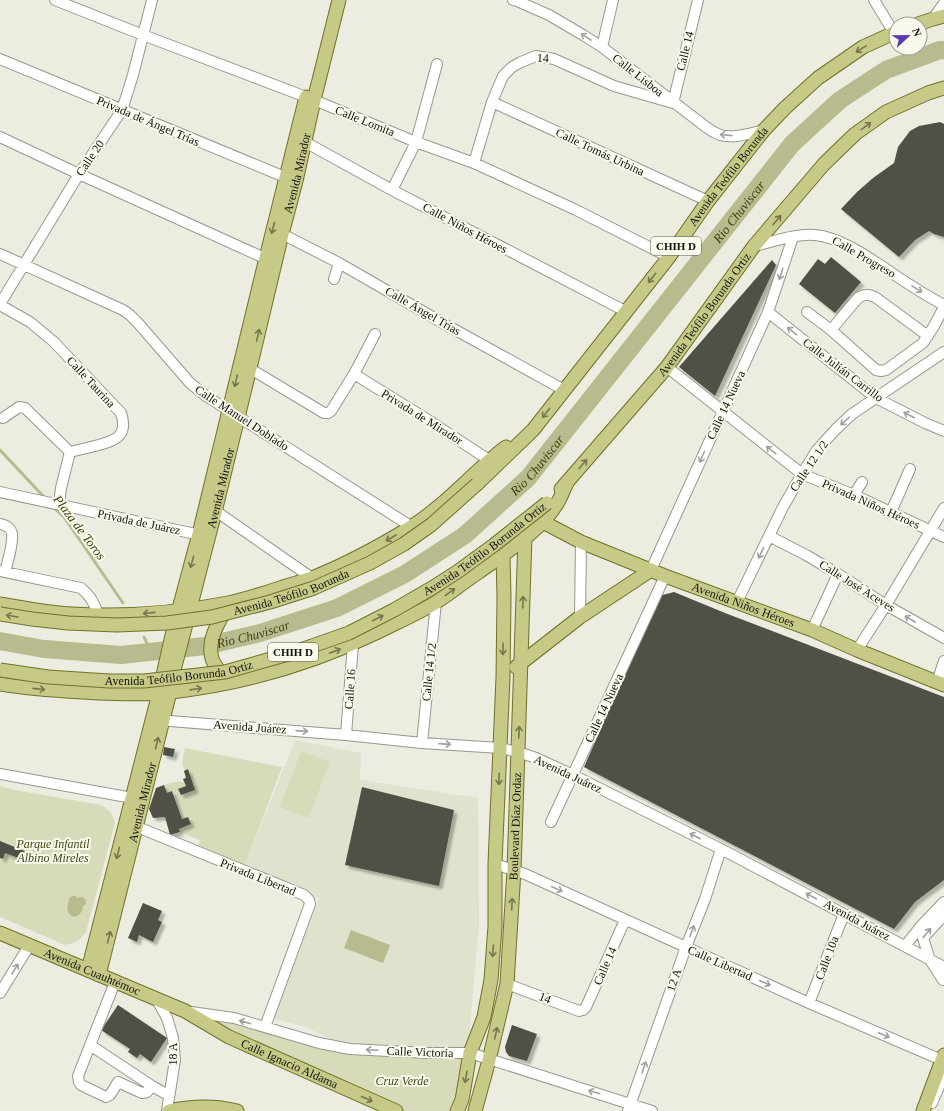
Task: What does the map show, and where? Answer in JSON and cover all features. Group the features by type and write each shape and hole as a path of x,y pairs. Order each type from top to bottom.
{"main road":[{"name":"Avenida Mirador","path":"94,972 184,610 211,508 270,260 291,180 310,99 330,0"},
{"name":"Avenida Mirador","path":"270,260 282,234 291,180 305,142 310,99 339,0"},
{"path":"928,20 938,17"},
{"name":"Avenida Teófilo Borunda","path":"0,614 68,623 117,625 167,623 212,617 270,602 314,588 370,563 404,544 431,525 477,484 533,430 669,257 708,201 764,130 785,108 818,78 863,47 888,35"},
{"name":"Avenida Teófilo Borunda Ortiz","path":"0,670 48,677 144,681 225,672 292,653 349,634 432,588 494,545 547,503 567,483 667,367 754,246 824,164 855,134 886,112 928,93 944,88"},
{"name":"Avenida Teófilo Borunda","path":"0,604 31,610 71,614 138,614 184,610 229,603 312,578 366,553 412,526 435,510 489,460 511,442 533,430"},
{"path":"0,684 53,691 122,694 164,693 211,687 270,673 324,655 353,644 402,621 436,602 504,554 543,522 559,501 567,483"},
{"name":"Avenida Niños Héroes","path":"543,522 581,542 665,576 812,630 940,684"},
{"name":"Boulevard Díaz Ordaz","path":"475,1111 490,1060 508,984 514,870 525,537"},
{"name":"Boulevard Díaz Ordaz","path":"457,1111 462,1100 470,1053 484,1017 491,980 495,926 495,864 503,677 504,554"},
{"path":"503,677 580,617 651,570"},
{"path":"229,603 214,630 211,642 211,651 213,662 232,682"},
{"name":"Avenida Cuauhtémoc","path":"0,933 185,1011"},
{"name":"Calle Ignacio Aldama","path":"185,1011 229,1037 396,1111"},
{"path":"923,1111 943,1059"},
{"path":"168,1111 200,1106 228,1108 237,1111"}],"street":[{"name":"Calle Lomita","path":"55,0 310,99 416,142 474,163 574,209 669,257"},
{"name":"Calle 20","path":"0,305 79,174 122,110 133,75 152,0"},
{"name":"Calle Lisboa","path":"516,0 549,15 583,34 602,47 673,103 706,127 721,135 742,135 764,130"},
{"path":"602,47 613,0"},
{"name":"Calle 14","path":"673,103 698,0"},
{"path":"874,0 888,21"},
{"path":"938,17 944,3"},
{"name":"14","path":"474,163 492,102 503,76 512,67 536,56 554,59 614,86 673,103"},
{"name":"Privada de Ángel Trías","path":"0,59 291,180"},
{"path":"392,190 416,142 437,64"},
{"name":"Calle Tomás Urbina","path":"492,102 708,201"},
{"path":"0,137 270,260"},
{"name":"Calle Niños Héroes","path":"305,142 392,190 626,311"},
{"name":"Calle Ángel Trías","path":"282,234 339,263 564,390"},
{"name":"Calle Progreso","path":"754,246 813,234 829,237 844,243 944,306"},
{"name":"Calle 14 Nueva","path":"651,570 768,312 793,237"},
{"name":"Calle Manuel Doblado","path":"0,254 123,310 130,315 190,383 206,396 412,526"},
{"path":"334,279 339,263"},
{"path":"831,330 858,298 868,294 875,296 928,336"},
{"name":"Calle Taurina","path":"0,305 30,322 54,342 121,413 124,421 124,428 120,436 110,442 70,452"},
{"path":"807,312 831,330 876,370 881,371 886,370 916,348 928,336 944,306"},
{"name":"Calle Julián Carrillo","path":"768,312 876,398 944,431"},
{"path":"245,366 324,413 328,413 331,411 354,374 375,334"},
{"name":"Calle 12 1/2","path":"737,602 769,536 802,474 817,450 852,414 944,352"},
{"name":"Privada Niños Héroes","path":"667,367 802,474 891,512 944,537"},
{"name":"Privada de Mirador","path":"354,374 489,460"},
{"path":"3,418 19,407 23,407 70,452 61,488 59,504"},
{"path":"891,512 910,469"},
{"path":"854,496 862,482"},
{"name":"Privada de Juárez","path":"0,492 204,536"},
{"path":"211,508 312,578"},
{"path":"857,650 886,605 944,508"},
{"path":"0,524 5,525 12,532 13,538 3,572 81,588 88,593 98,615"},
{"name":"Calle José Aceves","path":"769,536 838,574 886,605 944,638"},
{"path":"580,617 581,542"},
{"path":"812,630 838,574"},
{"name":"Calle 14 Nueva","path":"551,822 665,576"},
{"name":"Calle 14 1/2","path":"422,743 436,602"},
{"name":"Calle 16","path":"346,735 353,644"},
{"path":"940,684 944,661"},
{"name":"Avenida Juárez","path":"157,720 346,735 422,743 500,748 518,752 536,758 573,775 721,849 944,967"},
{"path":"0,774 137,799"},
{"name":"Privada Libertad","path":"131,825 304,895 309,900 310,904 265,1027"},
{"name":"12 A","path":"630,1107 686,947 705,899 721,849"},
{"name":"Calle Libertad","path":"495,864 514,870 809,1003 943,1059"},
{"path":"905,946 921,926 944,902"},
{"name":"Calle 10a","path":"809,1003 844,914"},
{"path":"943,980 930,960 923,938 944,915"},
{"name":"Calle 14","path":"583,1010 586,1007 624,920"},
{"path":"0,993 29,946"},
{"path":"115,982 78,1076 79,1082 81,1085 106,1097 110,1095 118,1082 142,1093 147,1092 152,1086"},
{"name":"14","path":"508,984 579,1011 583,1010"},
{"name":"18 A","path":"157,1000 167,1018 173,1038 175,1060 168,1095 168,1111"},
{"name":"Calle Victoria","path":"185,1011 234,1018 319,1043 350,1049 428,1053 470,1053 630,1107 652,1111"},
{"path":"90,1045 168,1095"},
{"path":"929,1111 944,1075"}],"shaded area":[{"path":"295,740 361,753 360,780 478,798 479,925 468,1050 350,1049 306,1027 274,1019 319,898 244,867"},
{"path":"72,896 78,898 83,897 86,901 86,904 77,916 72,916 67,910 69,899"},
{"path":"351,930 390,945 383,963 344,948"}],"green space":[{"path":"185,748 282,767 244,867 197,847 200,840 180,832 179,829 191,824 188,817 182,819 173,792 167,793 164,785 174,782 184,782 183,779 186,778 182,763"},
{"path":"301,751 330,762 308,818 280,807"},
{"name":"Parque Infantil Albino Mireles","path":"0,786 101,805 112,814 115,823 86,932 75,942 65,945 0,917"},
{"name":"Cruz Verde","path":"185,1011 350,1049 470,1053 457,1111 396,1111"}],"building":[{"path":"940,122 944,124 944,237 929,231 915,240 899,257 841,209 873,178 894,163 898,147 910,131 919,126"},
{"path":"831,257 861,282 835,313 799,284 818,259 825,264"},
{"path":"772,260 776,265 715,396 679,367"},
{"path":"674,592 944,697 944,880 915,902 894,929 584,767 659,596"},
{"path":"164,747 175,749 173,757 163,755"},
{"path":"188,769 195,790 181,795 178,789 186,786 183,779 186,778 184,771"},
{"path":"164,785 167,793 172,791 182,819 188,817 191,824 179,829 180,832 170,835 165,817 153,818 149,809 156,788"},
{"path":"362,787 454,810 439,886 345,865"},
{"path":"0,841 27,852 24,860 5,853 3,859 0,858"},
{"path":"143,903 162,911 158,920 162,922 153,942 139,935 137,942 128,938"},
{"path":"118,1005 167,1038 151,1062 140,1054 137,1058 128,1052 130,1049 101,1030"},
{"path":"512,1025 537,1034 527,1061 509,1056 506,1052 505,1047"}],"waterway":[{"name":"Rio Chuviscar","path":"0,641 44,649 121,655 205,646 260,633 337,608 405,574 465,535 528,478 792,144 840,100 886,70 940,50 944,50"},
{"name":"Plaza de Toros","path":"0,450 45,498"},
{"name":"Plaza de Toros","path":"53,507 64,517 123,603"},
{"name":"Plaza de Toros","path":"144,637 151,652"}]}
